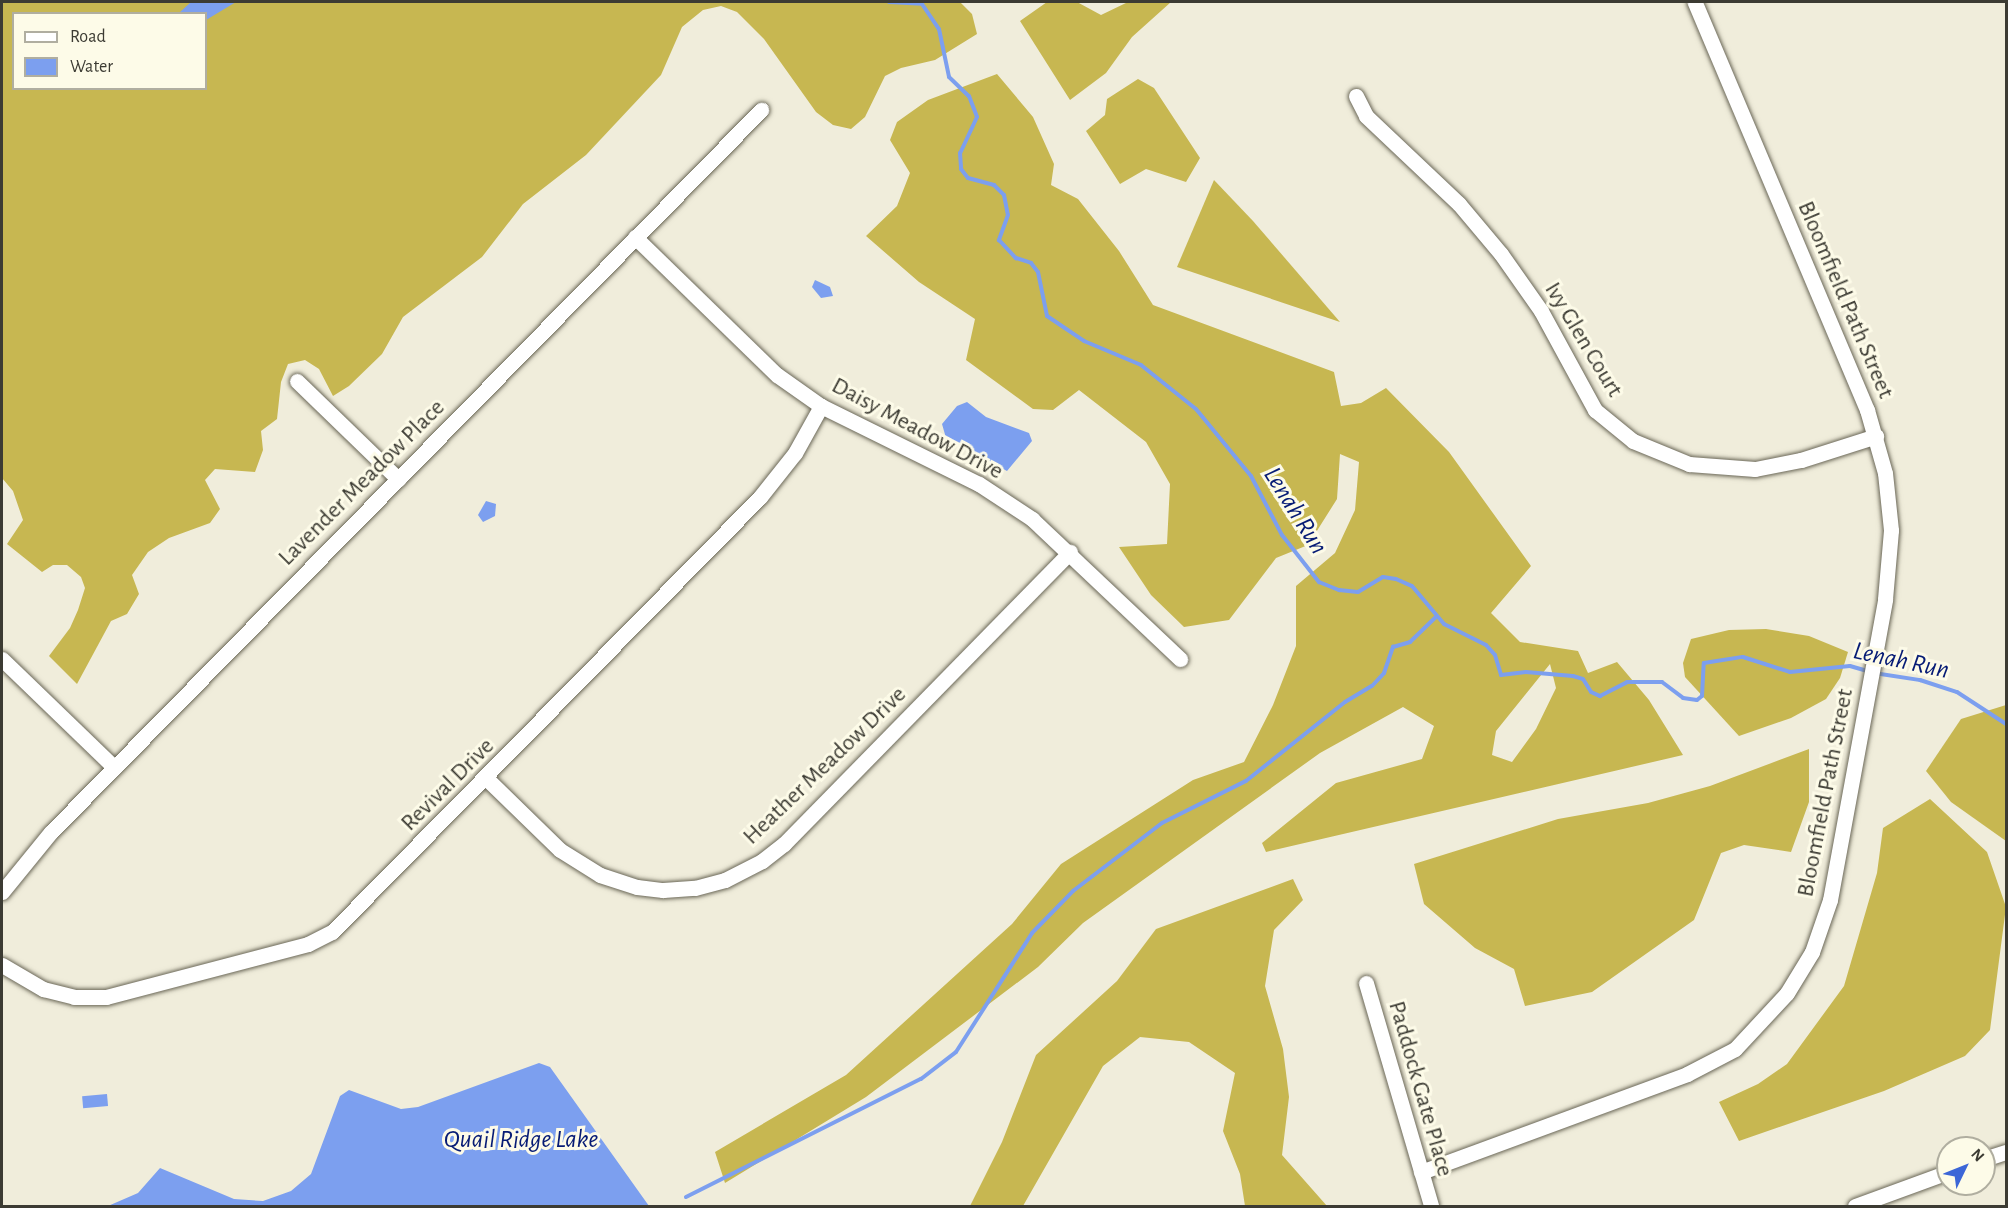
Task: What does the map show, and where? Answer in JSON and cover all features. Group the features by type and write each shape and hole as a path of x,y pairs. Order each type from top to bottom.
{"street":[{"name":"Bloomfield Path Street","path":"1421,1172 1687,1074 1735,1049 1760,1027 1787,993 1820,932 1878,642 1891,530 1885,473 1876,436 1695,2"},
{"name":"Ivy Glen Court","path":"1356,96 1366,117 1459,204 1502,254 1541,311 1595,410 1633,441 1689,464 1755,469 1801,460 1876,436"},
{"name":"Lavender Meadow Place","path":"2,892 37,847 114,766 761,110"},
{"name":"Daisy Meadow Drive","path":"635,237 764,363 821,406 979,484 1032,519 1070,552 1180,659"},
{"path":"297,381 398,479"},
{"name":"Revival Drive","path":"2,965 44,989 90,999 123,994 308,944 342,924 778,477 821,406"},
{"name":"Heather Meadow Drive","path":"486,778 560,850 600,875 637,887 663,890 695,888 725,880 762,861 784,844 1070,552"},
{"path":"2,659 114,766"},
{"name":"Paddock Gate Place","path":"1366,983 1431,1206"},
{"path":"1855,1206 1936,1176"}],"shaded area":[{"path":"2,2 960,2 972,14 977,34 935,60 901,68 885,76 865,117 851,129 833,125 816,112 764,39 737,12 721,6 703,10 682,27 661,75 586,155 523,204 482,257 403,317 382,354 349,386 333,396 319,369 305,360 288,364 281,382 277,419 261,431 263,450 255,472 215,469 205,480 220,509 210,523 169,538 148,552 132,575 139,594 127,614 111,621 77,684 49,656 70,628 85,588 81,577 67,565 53,565 42,572 7,544 23,520 13,491 2,478"},
{"path":"1047,2 1077,2 1101,15 1128,2 1171,2 1132,37 1106,73 1070,100 1020,21"},
{"path":"997,74 1033,117 1054,164 1051,185 1078,199 1119,251 1153,305 1334,372 1341,406 1361,403 1386,388 1449,452 1531,566 1491,613 1520,642 1578,651 1588,673 1617,662 1649,700 1683,755 1266,852 1262,843 1336,783 1422,759 1434,726 1403,707 1320,753 1083,923 1038,967 866,1097 725,1183 715,1152 846,1075 1012,924 1061,864 1193,780 1244,762 1273,705 1296,646 1296,586 1335,553 1355,510 1359,462 1340,454 1337,499 1308,545 1276,558 1229,620 1184,627 1151,595 1119,547 1167,544 1170,484 1146,442 1079,390 1053,410 1033,409 966,360 975,319 919,282 866,236 897,206 910,173 890,140 897,122 928,100","holes":["1550,664 1556,688 1536,729 1512,762 1492,755 1496,731"]},
{"path":"1138,79 1154,88 1200,158 1186,182 1146,169 1120,184 1086,131 1105,115 1107,99"},
{"path":"1214,180 1253,221 1340,322 1177,267"},
{"path":"1766,629 1809,636 1848,652 1840,678 1826,699 1791,718 1739,736 1685,677 1683,663 1691,639 1729,630"},
{"path":"2006,705 2006,841 1951,802 1926,771 1961,719"},
{"path":"1809,749 1809,802 1791,852 1744,845 1721,853 1694,920 1592,992 1525,1006 1514,969 1475,948 1424,904 1414,864 1558,819 1648,803 1710,786"},
{"path":"1930,799 1987,852 2006,907 1990,1030 1965,1056 1884,1091 1739,1141 1719,1102 1758,1084 1787,1064 1844,986 1877,873 1883,828"},
{"path":"1293,879 1303,900 1274,930 1265,986 1283,1049 1289,1097 1282,1155 1327,1206 1245,1206 1240,1174 1223,1131 1235,1073 1189,1042 1140,1037 1103,1066 1023,1206 970,1206 1002,1142 1036,1055 1117,981 1156,929"}],"water":[{"path":"191,2 236,2 207,19 207,12 180,12"},
{"path":"815,280 830,287 833,296 821,298 812,287"},
{"path":"967,402 986,417 1029,433 1032,441 1007,471 946,438 942,424 957,406"},
{"path":"486,501 496,504 495,516 483,522 478,515"},
{"name":"Quail Ridge Lake","path":"539,1063 550,1067 649,1206 108,1206 138,1193 160,1168 234,1199 263,1201 291,1191 311,1174 340,1096 349,1090 401,1109 418,1107"},
{"path":"107,1094 108,1106 83,1108 82,1096"}],"waterway":[{"name":"Lenah Run","path":"889,2 922,4 939,29 949,77 969,96 977,117 960,153 961,169 968,178 994,185 1004,195 1008,215 999,240 1016,258 1031,263 1038,272 1047,316 1084,341 1141,365 1196,409 1251,476 1282,535 1319,582 1339,590 1358,592 1383,577 1396,579 1412,586 1444,624 1486,645 1495,655 1501,675 1526,672 1573,676 1583,679 1591,692 1600,696 1627,682 1662,682 1683,698 1697,700 1702,696 1704,663 1743,657 1790,672 1850,666 1867,671"},
{"path":"686,1197 921,1079 956,1052 1032,933 1073,891 1162,823 1246,781 1345,702 1372,686 1384,673 1393,647 1410,642 1436,617"},
{"name":"Lenah Run","path":"1874,673 1920,680 1957,692 2006,724"}]}
